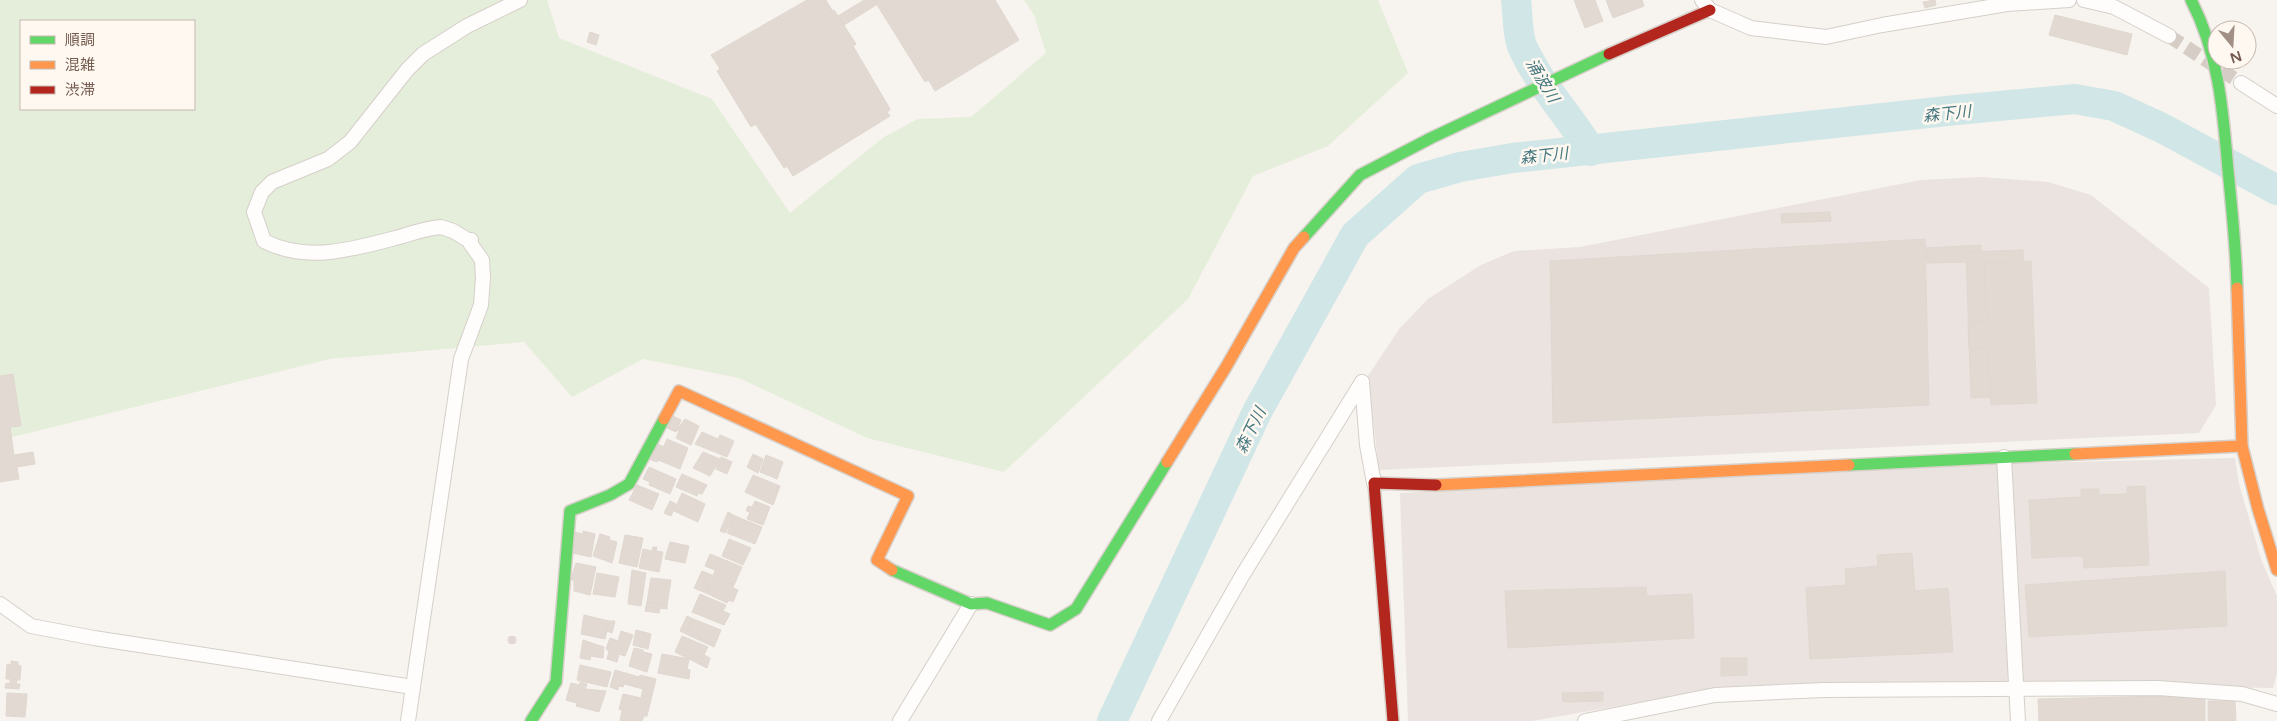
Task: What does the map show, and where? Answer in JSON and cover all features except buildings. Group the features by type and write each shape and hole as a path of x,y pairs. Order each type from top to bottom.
{"street":[{"path":"408,721 461,359 481,305 482,260 470,243 471,240 441,227 347,251 301,253 279,249 264,241 254,212 262,192 272,182 328,158 350,142 407,70 423,54 467,26 520,0"},
{"path":"531,721 556,682 570,511 610,495 629,484 679,390 908,496 877,560 892,570 971,604 987,603 1050,625 1076,609 1226,367 1294,248 1360,176 1431,138 1572,72 1706,5 1751,28 1826,37 1882,25 2007,4 2069,0"},
{"path":"2084,0 2114,7 2169,36"},
{"path":"2191,0 2200,17 2222,88 2236,254 2242,446 2258,509 2277,570"},
{"path":"2242,83 2277,106"},
{"path":"1159,721 1242,576 1362,382 1367,445 1374,483 1393,721"},
{"path":"1374,483 1454,484 2242,446"},
{"path":"2004,457 2018,721"},
{"path":"0,604 31,626 94,638 413,688"},
{"path":"900,721 971,604"},
{"path":"1585,721 1715,695 1824,690 2158,688 2242,694 2277,704"}],"shaded area":[{"path":"1981,177 2048,182 2091,195 2209,288 2216,405 2199,433 1379,470 1368,376 1400,328 1428,299 1481,265 1514,251 1580,247 1921,180"},
{"path":"2235,458 2239,484 2262,562 2277,596 2277,674 2273,688 1952,682 1728,687 1532,721 1408,721 1400,493 2028,463"}],"green space":[{"path":"0,0 547,0 559,38 712,99 790,213 884,137 918,119 971,117 1046,53 1034,15 1024,0 1378,0 1408,73 1328,146 1253,176 1188,299 1004,472 867,438 739,378 643,359 572,397 524,342 330,359 0,440"}],"waterway":[{"name":"涌波川","path":"1516,0 1518,29 1522,46 1537,74 1591,151"},
{"name":"森下川","path":"1112,721 1257,412 1355,235 1418,179 1460,167 1513,158 2075,99 2114,106 2162,128 2277,190"}],"tunnel":[{"path":"2169,36 2241,83"}],"traffic: fast":[{"path":"2191,0 2208,41 2218,83 2224,126 2237,288"},
{"path":"1304,237 1360,175 1431,138 1609,54"},
{"path":"531,721 556,682 570,511 610,495 629,484 664,419"},
{"path":"1849,465 2075,454"},
{"path":"892,570 971,604 987,603 1050,625 1076,609 1167,462"}],"traffic: slow":[{"path":"1167,462 1226,367 1294,248 1304,237"},
{"path":"2237,288 2242,446 2258,509 2277,570"},
{"path":"664,419 679,391 908,496 877,560 892,570"},
{"path":"2075,454 2242,446"},
{"path":"1436,485 1849,465"}],"traffic: jam":[{"path":"1609,54 1710,10"},
{"path":"1393,721 1374,483 1436,485"}]}
